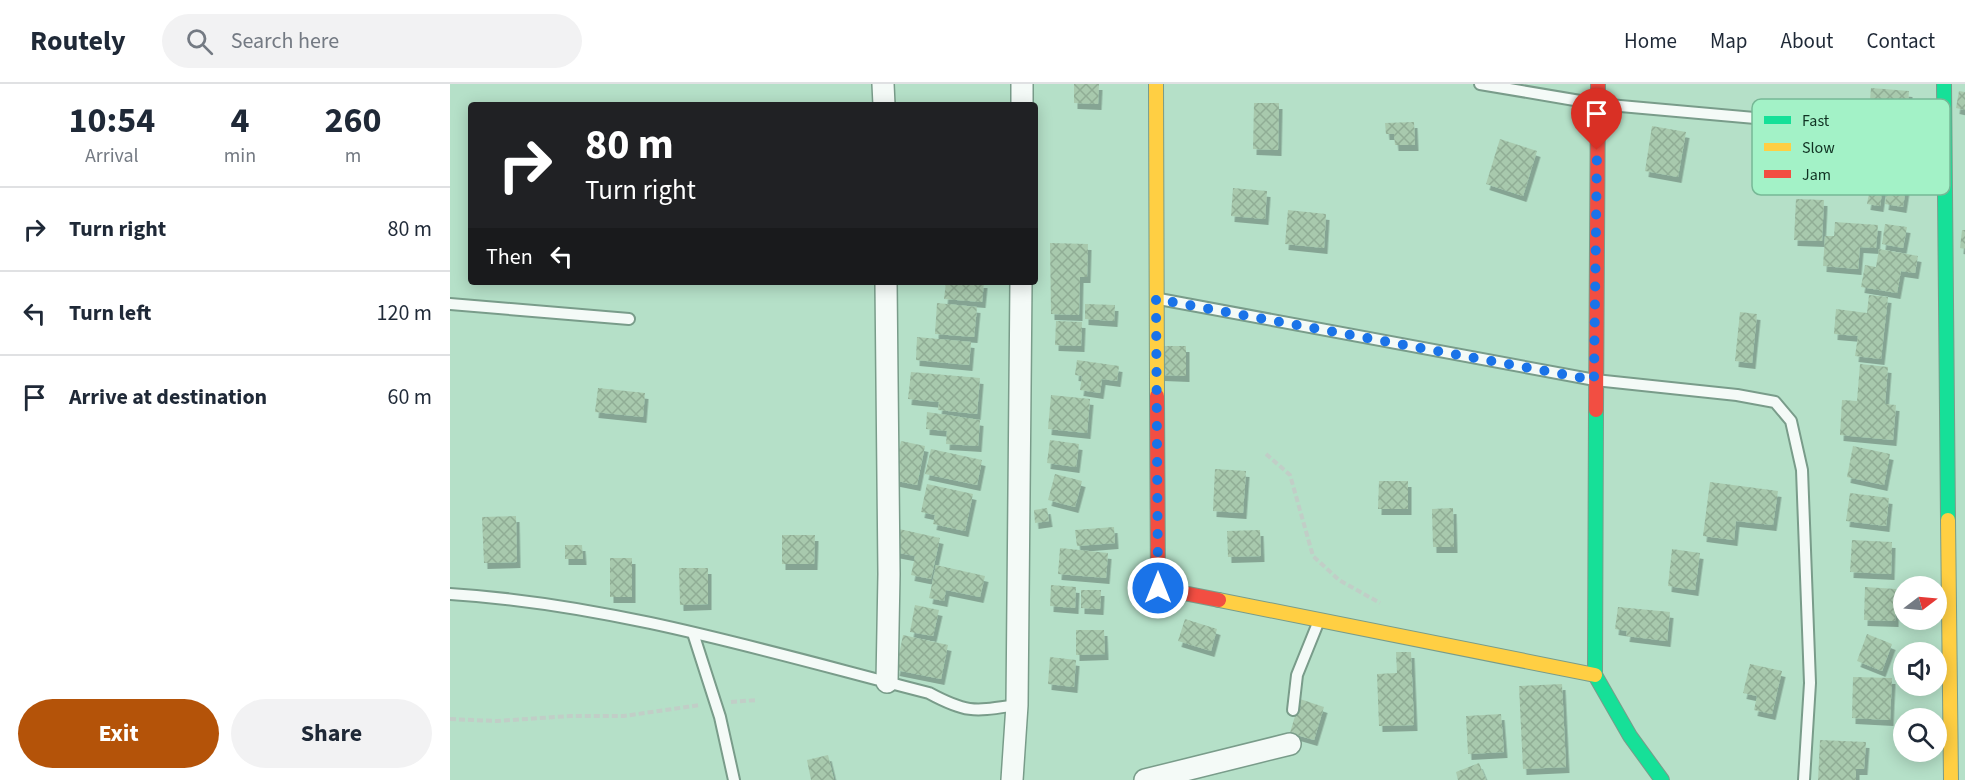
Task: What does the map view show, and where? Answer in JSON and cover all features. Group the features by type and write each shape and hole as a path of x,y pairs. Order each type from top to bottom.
{"street":[{"path":"883,84 884,102"},
{"path":"1022,84 1022,102"},
{"path":"1156,84 1158,588 1595,675"},
{"path":"1598,84 1594,380 1595,675 1630,736 1662,780"},
{"path":"1944,84 1944,99"},
{"path":"1945,195 1951,780"},
{"path":"886,285 889,574 887,682"},
{"path":"1012,780 1017,705 1020,285"},
{"path":"1145,780 1290,744"}],"lane":[{"path":"1480,84 1598,104 1752,119"},
{"path":"1156,299 1594,380 1737,395 1776,402 1791,421 1802,470 1810,683 1804,780"},
{"path":"450,304 629,320"},
{"path":"450,594 596,613 693,633 929,693 957,709 972,711 1017,705"},
{"path":"1293,710 1297,675 1319,620"},
{"path":"693,633 715,703 734,780"}],"path":[{"path":"1266,454 1290,475 1297,493 1307,543 1313,556 1339,580 1388,609"},
{"path":"450,719 497,721 570,716 624,716 715,703 757,700"}],"building":[{"path":"1074,84 1099,84 1098,104 1074,103"},
{"path":"1871,88 1909,91 1908,99 1870,99"},
{"path":"1959,91 1965,92 1965,110 1956,108"},
{"path":"1254,103 1279,103 1278,150 1253,149"},
{"path":"1414,122 1415,145 1395,145 1394,134 1386,134 1385,123"},
{"path":"1652,126 1686,132 1678,177 1645,171"},
{"path":"1500,139 1537,151 1523,196 1486,184"},
{"path":"1233,188 1267,191 1265,219 1231,216"},
{"path":"1869,195 1882,195 1880,206 1867,204"},
{"path":"1886,195 1905,195 1903,207 1885,204"},
{"path":"1796,199 1824,200 1822,241 1794,240"},
{"path":"1288,210 1326,214 1324,248 1285,244"},
{"path":"1835,222 1878,225 1876,248 1860,247 1858,269 1823,266 1825,236 1834,236"},
{"path":"1885,224 1907,227 1903,248 1882,244"},
{"path":"1962,230 1965,230 1965,249 1960,248"},
{"path":"1050,243 1088,244 1087,277 1080,277 1079,315 1051,314"},
{"path":"1879,249 1918,256 1915,273 1901,271 1897,293 1861,287 1865,265 1876,267"},
{"path":"946,285 984,285 982,302 944,299"},
{"path":"1869,295 1888,297 1881,359 1855,356 1858,336 1834,334 1836,309 1867,313"},
{"path":"937,303 977,307 974,337 935,334"},
{"path":"1085,304 1115,305 1114,321 1085,319"},
{"path":"1740,312 1757,314 1752,363 1735,361"},
{"path":"1056,321 1082,322 1081,346 1055,345"},
{"path":"917,337 971,342 969,365 916,360"},
{"path":"1161,346 1186,346 1186,376 1161,375"},
{"path":"1077,360 1119,366 1117,381 1102,379 1100,393 1080,390 1082,376 1075,375"},
{"path":"1860,364 1888,367 1885,404 1896,405 1893,440 1840,435 1842,400 1857,401"},
{"path":"911,372 980,378 977,414 938,410 939,402 908,399"},
{"path":"598,388 645,393 643,417 595,412"},
{"path":"1051,395 1090,399 1087,433 1048,429"},
{"path":"927,412 980,420 978,446 946,444 947,431 926,429"},
{"path":"1050,440 1079,444 1076,467 1047,463"},
{"path":"901,441 925,446 917,485 892,480"},
{"path":"1853,446 1890,454 1884,485 1847,477"},
{"path":"931,449 982,460 977,485 925,474"},
{"path":"1215,469 1246,471 1243,513 1213,511"},
{"path":"1055,474 1082,481 1075,507 1048,500"},
{"path":"1379,481 1408,481 1408,509 1378,509"},
{"path":"1710,482 1778,491 1773,525 1736,521 1734,540 1703,536"},
{"path":"927,484 973,494 965,531 933,524 935,515 921,512"},
{"path":"1850,493 1889,498 1886,526 1846,521"},
{"path":"1047,508 1049,521 1035,523 1034,510"},
{"path":"1453,508 1454,547 1433,547 1432,509"},
{"path":"516,516 517,562 484,563 482,517"},
{"path":"1114,527 1115,543 1077,546 1075,530"},
{"path":"899,529 940,538 931,579 911,575 915,556 894,552"},
{"path":"1260,530 1261,556 1228,557 1227,531"},
{"path":"782,535 815,535 814,564 782,564"},
{"path":"1852,540 1892,542 1891,574 1850,572"},
{"path":"565,545 582,545 583,559 565,559"},
{"path":"1060,548 1108,553 1106,578 1058,574"},
{"path":"1672,549 1700,553 1695,590 1668,586"},
{"path":"610,558 632,558 632,597 610,597"},
{"path":"936,565 985,576 980,597 946,590 944,601 929,598"},
{"path":"679,568 708,568 708,604 680,605"},
{"path":"1051,585 1076,587 1075,608 1050,606"},
{"path":"1865,587 1893,589 1893,621 1864,620"},
{"path":"1081,590 1101,590 1100,609 1081,608"},
{"path":"915,605 939,610 933,636 910,632"},
{"path":"1618,607 1670,612 1667,641 1626,636 1627,631 1615,629"},
{"path":"1185,619 1217,629 1211,651 1178,641"},
{"path":"1076,630 1104,630 1105,654 1076,655"},
{"path":"1867,634 1892,644 1882,671 1857,661"},
{"path":"903,635 948,645 941,679 896,670"},
{"path":"1396,652 1411,652 1414,725 1379,726 1377,674 1397,673"},
{"path":"1050,657 1076,660 1074,687 1048,684"},
{"path":"1750,664 1782,671 1772,714 1754,710 1757,696 1743,693"},
{"path":"1853,677 1892,678 1890,720 1852,718"},
{"path":"1562,684 1566,767 1523,769 1519,686"},
{"path":"1300,699 1324,707 1314,740 1290,733"},
{"path":"1501,714 1504,752 1468,754 1466,716"},
{"path":"1820,740 1866,742 1864,769 1856,769 1856,780 1818,780"},
{"path":"828,755 834,780 811,780 807,760"},
{"path":"1479,763 1486,780 1458,780 1456,772"}],"traffic: fast":[{"path":"1944,84 1944,99"},
{"path":"1945,195 1948,520"},
{"path":"1596,410 1595,675 1630,736 1662,780"}],"traffic: slow":[{"path":"1156,84 1157,396"},
{"path":"1948,520 1951,780"},
{"path":"1219,600 1595,675"}],"traffic: jam":[{"path":"1596,410 1598,84"},
{"path":"1157,396 1158,588 1219,600"}],"route":[{"path":"1158,588 1156,299 1594,380 1597,150"}]}
